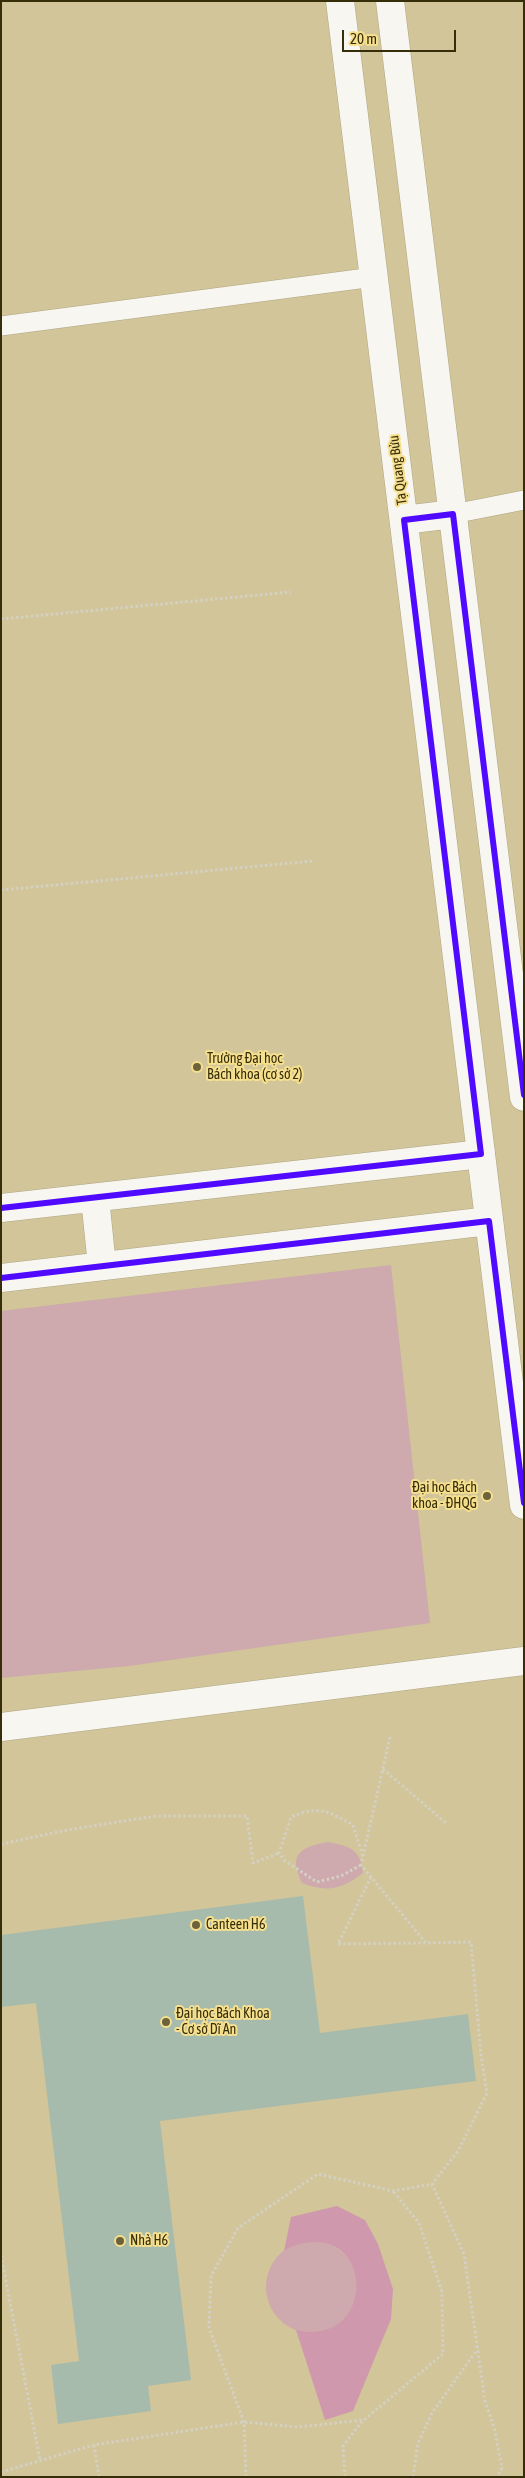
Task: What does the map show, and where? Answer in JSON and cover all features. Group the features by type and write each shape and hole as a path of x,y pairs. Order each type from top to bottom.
{"street":[{"name":"Tạ Quang Bửu","path":"340,1 524,1505"},
{"path":"390,1 524,1097"},
{"path":"404,520 452,514"},
{"path":"1,1208 481,1154"},
{"path":"95,1198 102,1266"},
{"path":"1,1278 489,1221"},
{"path":"1,1726 524,1661"}],"lane":[{"path":"1,326 374,277"},
{"path":"452,514 524,500"}],"path":[{"path":"1,619 291,592"},
{"path":"1,890 313,861"},
{"path":"279,1853 285,1862 317,1882 341,1876 361,1865 390,1737"},
{"path":"383,1769 446,1823"},
{"path":"279,1853 291,1817 307,1810 327,1810 353,1825 363,1858"},
{"path":"1,1844 68,1830 156,1816 247,1816 253,1863 279,1853"},
{"path":"361,1865 426,1943"},
{"path":"246,2477 244,2422 209,2328 211,2276 238,2228 318,2174 393,2191 432,2184 458,2151 487,2093 481,2055 471,1942 338,1944 371,1877"},
{"path":"432,2184 464,2254 476,2351 482,2370 485,2401 494,2427 502,2468 498,2477"},
{"path":"345,2477 343,2446 364,2419 443,2354 442,2292 419,2223 393,2191"},
{"path":"1,2255 40,2460"},
{"path":"413,2477 418,2444 432,2413 476,2351"},
{"path":"1,2472 94,2445 244,2422 298,2427 364,2419"},
{"path":"94,2445 99,2477"}],"shaded area":[{"path":"391,1265 430,1623 129,1666 1,1678 1,1311"},
{"path":"328,1842 353,1850 360,1859 363,1873 348,1883 334,1888 319,1888 302,1883 296,1865 299,1854 310,1846"},
{"path":"337,2206 365,2220 378,2244 393,2289 391,2319 353,2411 325,2420 296,2330 320,2331 338,2324 350,2310 356,2294 356,2276 349,2259 336,2247 313,2242 296,2245 284,2251 291,2217"},
{"path":"312,2241 329,2245 344,2255 354,2270 358,2287 354,2304 344,2319 329,2329 312,2333 295,2329 280,2319 270,2304 266,2287 270,2270 280,2255 295,2245"}],"building":[{"name":"Nhà H6","path":"303,1896 320,2033 468,2014 476,2081 160,2121 191,2380 148,2386 151,2411 58,2424 51,2365 79,2361 36,2003 1,2007 1,1935"}],"transit line":[{"path":"1,1208 481,1154 404,520 453,514 524,1095"},
{"path":"1,1278 489,1221 524,1503"}],"place":[{"name":"Trường Đại học Bách khoa (cơ sở 2)","path":"197,1067"},
{"name":"Đại học Bách khoa - ĐHQG","path":"487,1496"},
{"name":"Canteen H6","path":"196,1925"},
{"name":"Đại học Bách Khoa - Cơ sở Dĩ An","path":"166,2022"},
{"name":"Nhà H6","path":"120,2241"}]}
